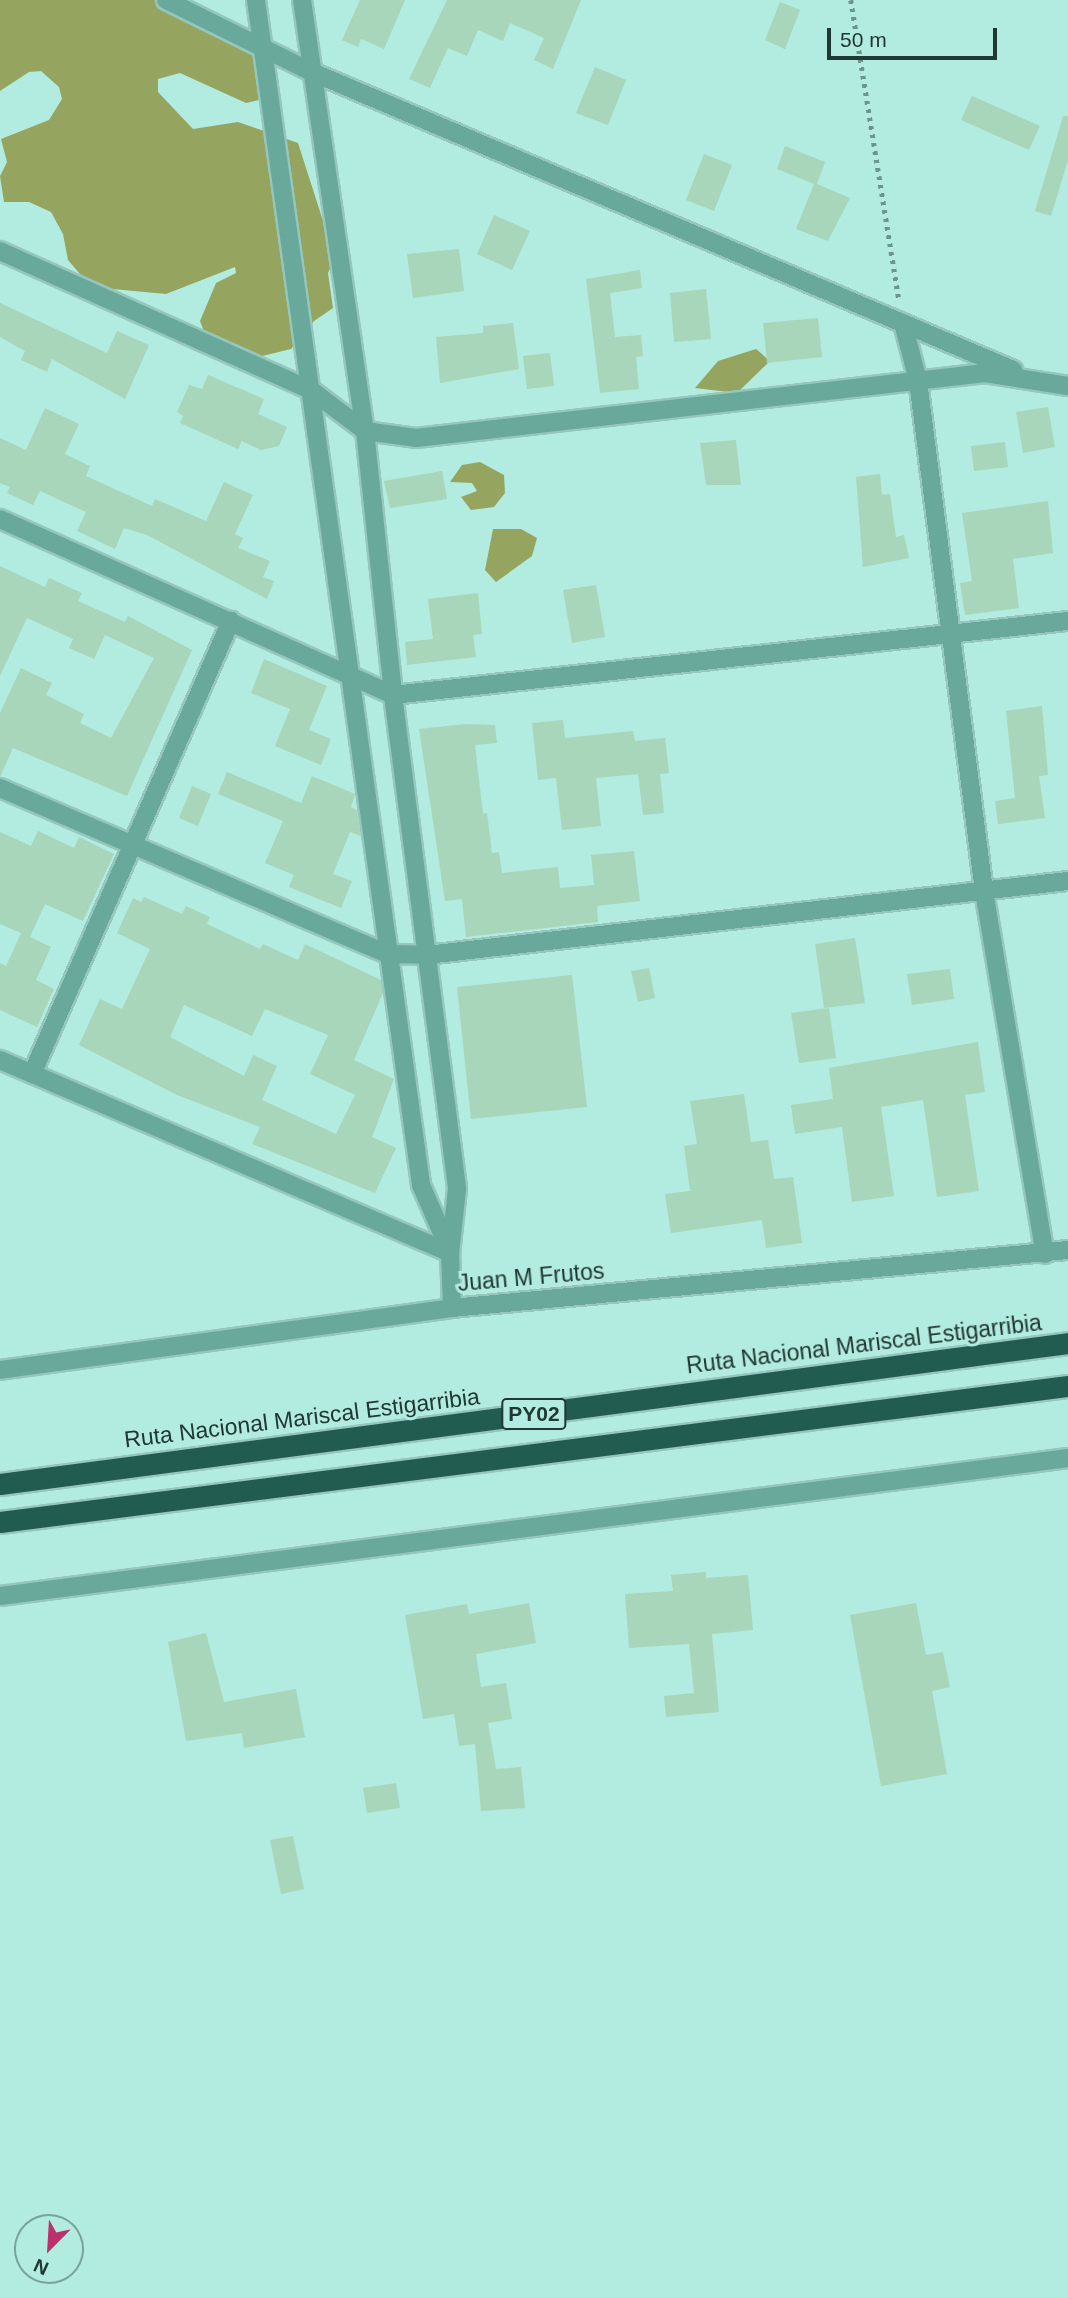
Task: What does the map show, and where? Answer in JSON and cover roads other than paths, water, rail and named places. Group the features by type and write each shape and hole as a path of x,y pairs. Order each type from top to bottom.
{"highway":[{"name":"Ruta Nacional Mariscal Estigarribia","path":"0,1484 1068,1343"},
{"name":"PY02","path":"0,1522 1068,1386"}],"street":[{"path":"166,0 262,50 312,72 1025,375 1068,386"},
{"path":"256,0 421,1185 450,1252"},
{"path":"302,0 365,430 393,695 457,1189 450,1252 452,1308"},
{"path":"0,251 311,390 365,430 416,438 918,381 1025,375"},
{"path":"903,323 918,381 984,891 1045,1254"},
{"path":"0,519 348,672 393,695 1068,621"},
{"path":"32,1074 231,621"},
{"path":"0,788 388,954 427,955 1068,881"},
{"path":"0,1060 450,1252"},
{"name":"Juan M Frutos","path":"0,1370 452,1308 1068,1250"},
{"path":"0,1596 1068,1458"}]}
